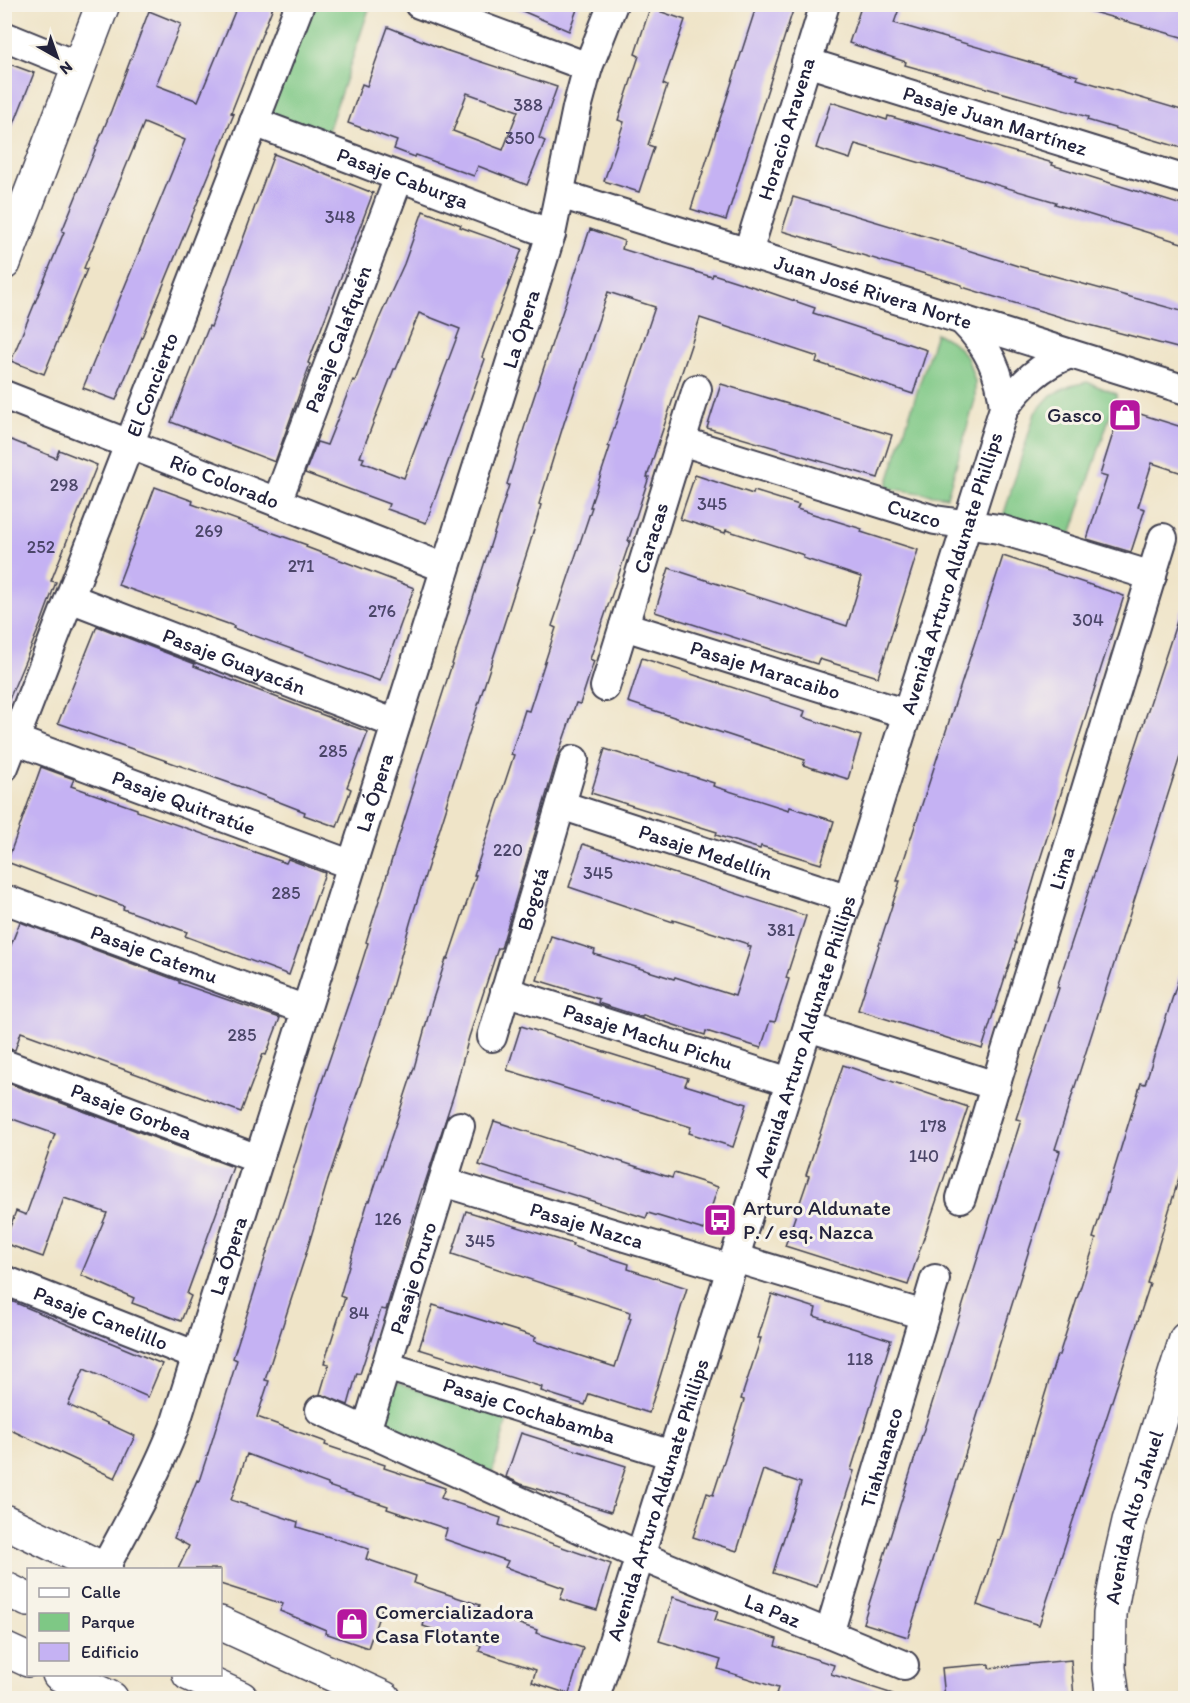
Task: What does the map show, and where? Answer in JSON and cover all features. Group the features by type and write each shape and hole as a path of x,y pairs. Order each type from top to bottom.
{"main road":[{"path":"4,263 13,213 80,67 104,4"},
{"name":"Avenida Alto Jahuel","path":"1113,1698 1109,1668 1110,1614 1120,1560 1185,1339"},
{"path":"4,1521 103,1568"},
{"path":"4,1588 27,1600"},
{"path":"222,1624 384,1698"},
{"path":"4,1649 27,1660"},
{"path":"63,1676 111,1698"},
{"path":"193,1676 241,1698"}],"street":[{"name":"El Concierto","path":"4,767 300,4"},
{"path":"419,4 588,67"},
{"name":"La Ópera","path":"106,1568 163,1455 197,1356 551,234 577,108 588,67 613,4"},
{"name":"Horacio Aravena","path":"748,252 825,4"},
{"path":"4,36 80,67"},
{"name":"Pasaje Juan Martínez","path":"806,62 1185,180"},
{"name":"Pasaje Caburga","path":"254,122 551,234"},
{"name":"Pasaje Calafquén","path":"277,502 399,177"},
{"name":"Juan José Rivera Norte","path":"560,194 1185,390"},
{"name":"Avenida Arturo Aldunate Phillips","path":"963,321 975,333 994,362 1004,408"},
{"name":"Avenida Arturo Aldunate Phillips","path":"595,1698 1004,408 1016,390 1032,375 1056,359 1070,354"},
{"name":"Caracas","path":"605,687 697,389"},
{"name":"Río Colorado","path":"4,395 445,568"},
{"name":"Cuzco","path":"681,441 935,520 999,530 1152,576"},
{"name":"Lima","path":"961,1198 1163,538"},
{"name":"Pasaje Guayacán","path":"70,598 396,724"},
{"name":"Pasaje Maracaibo","path":"624,626 907,714"},
{"name":"Pasaje Quitratúe","path":"15,740 352,865"},
{"name":"Bogotá","path":"492,1037 574,760"},
{"name":"Pasaje Medellín","path":"561,805 849,899"},
{"name":"Pasaje Catemu","path":"4,899 306,1010"},
{"name":"Pasaje Machu Pichu","path":"506,991 790,1082"},
{"path":"808,1027 996,1086"},
{"name":"Pasaje Gorbea","path":"4,1064 258,1159"},
{"name":"Pasaje Oruro","path":"366,1431 460,1126"},
{"name":"Pasaje Nazca","path":"443,1182 924,1316"},
{"name":"Tiahuanaco","path":"828,1634 935,1279"},
{"name":"Pasaje Canelillo","path":"4,1280 197,1356"},
{"name":"Pasaje Cochabamba","path":"386,1366 672,1455"},
{"path":"320,1410 640,1556"},
{"name":"La Paz","path":"640,1556 904,1665"}],"green space":[{"path":"308,5 356,5 369,9 325,140 267,116"},
{"path":"936,333 954,343 967,357 975,381 975,400 947,497 886,488"},
{"path":"1087,382 1117,394 1068,544 1002,520 1035,413 1051,395 1070,386"},
{"path":"394,1383 508,1417 492,1474 393,1434 383,1417"}],"building":[{"path":"238,4 274,4 231,113 234,114 116,400 83,388 185,140 144,123 84,268 87,269 44,374 11,361 64,232 62,231 149,11 181,24 156,85 198,101"},
{"path":"506,4 579,4 569,31"},
{"path":"757,4 795,4 726,220 691,209"},
{"path":"862,4 886,4 899,9 894,23 1078,76 1077,79 1185,111 1185,149 1087,120 1088,117 905,65 906,62 849,43"},
{"path":"1087,4 1185,4 1185,38 1086,10"},
{"path":"650,8 685,20 663,84 667,86 648,145 654,147 639,192 604,181 624,122 618,120 639,56 635,54"},
{"path":"388,27 445,50 557,87 539,138 545,141 527,185 478,166 474,176 416,155 415,157 394,149 397,141 348,123 362,84 367,86","holes":["467,93 518,111 503,150 453,131"]},
{"path":"4,62 34,73 6,144 4,144"},
{"path":"831,102 887,120 888,116 1053,163 1052,165 1185,206 1185,244 1055,204 1056,202 855,144 850,159 816,148"},
{"path":"274,154 373,193 308,363 310,364 275,462 171,422 209,326 211,327"},
{"path":"793,197 1018,266 1185,312 1185,350 1067,319 782,231"},
{"path":"423,211 522,249 482,357 485,359 426,523 387,509 389,504 305,473 317,442 327,445 404,264","holes":["419,313 460,329 404,478 362,462 364,458 360,457 394,369 396,369"]},
{"path":"590,229 624,241 622,249 712,277 713,274 757,288 815,308 813,313 927,350 913,394 816,362 818,357 700,318 647,477 649,477 628,541 630,541 590,659 594,661 580,704 576,703 558,755 502,945 498,948 469,1037 454,1094 422,1189 386,1310 381,1309 360,1374 357,1373 348,1405 320,1394 329,1364 324,1363 345,1298 340,1296 368,1201 370,1201 414,1068 432,1002 514,755 511,754 525,710 529,711 556,628 552,626 592,507 590,507 610,447 608,446 655,307 608,292 564,423 539,504 541,505 530,543 446,805 389,998 327,1183 265,1380 269,1381 257,1417 326,1442 325,1445 385,1465 384,1468 445,1488 441,1498 501,1518 499,1525 611,1564 597,1610 560,1599 564,1588 505,1567 508,1561 444,1539 447,1529 387,1509 388,1506 328,1486 328,1484 247,1454 231,1500 298,1522 297,1527 369,1549 366,1559 416,1576 414,1583 480,1605 478,1610 537,1630 536,1633 583,1648 569,1694 532,1682 536,1670 479,1651 481,1646 423,1626 425,1619 383,1605 368,1648 325,1633 326,1630 280,1611 283,1604 222,1585 222,1568 178,1568 189,1546 174,1538 197,1480 199,1481 212,1441 237,1360 233,1358 368,943 366,942 413,792 411,792 496,527 530,409"},
{"path":"721,384 892,435 878,478 707,428"},
{"path":"1121,408 1185,428 1185,474 1152,463 1138,507 1145,509 1131,552 1087,539 1107,477 1100,475"},
{"path":"4,437 56,458 59,450 97,465 51,581 56,582 41,623 5,709"},
{"path":"695,475 753,494 754,491 799,505 797,509 862,529 861,532 918,550 878,677 819,659 817,664 655,612 669,568 847,626 861,580 861,577 803,558 804,555 726,530 725,533 680,519"},
{"path":"155,487 193,501 192,504 307,545 306,547 414,588 380,681 118,585"},
{"path":"1003,556 1124,596 982,1049 858,1010 900,881 897,881"},
{"path":"1181,609 1185,610 1185,741 1055,1149 1060,1151 908,1637 863,1623 1021,1120 1016,1119 1059,988 1057,987"},
{"path":"97,626 195,664 194,666 368,732 347,787 351,789 337,827 241,787 58,723"},
{"path":"642,658 805,711 803,717 861,736 848,779 803,765 805,760 628,702"},
{"path":"605,749 714,783 713,786 789,810 790,807 834,821 821,864 761,846 760,849 716,835 717,832 591,793"},
{"path":"41,767 74,779 71,786 137,809 137,811 286,863 288,859 325,873 289,975 185,936 187,932 123,909 124,906 7,862"},
{"path":"583,844 806,916 775,1022 770,1021 761,1048 706,1031 705,1035 643,1015 642,1017 598,1003 599,999 537,980 551,936 595,950 594,954 735,996 751,947 747,946 748,944 569,887"},
{"path":"20,922 179,981 179,983 280,1018 266,1055 263,1054 241,1112 21,1032 15,1050 4,1048 4,963"},
{"path":"1181,971 1185,972 1185,1158 1147,1283 1150,1284 1039,1625 977,1605 998,1540 1000,1541 1057,1355 1059,1355 1096,1239 1093,1238 1141,1083 1145,1084"},
{"path":"521,1026 688,1078 685,1085 747,1104 733,1147 689,1133 691,1127 507,1070"},
{"path":"843,1065 968,1107 908,1285 785,1246"},
{"path":"8,1083 233,1167 187,1294 191,1296 181,1321 132,1303 134,1298 81,1275 107,1213 64,1198 43,1257 4,1243 16,1211 26,1215 55,1134 4,1116 4,1094"},
{"path":"494,1121 672,1178 674,1173 718,1187 704,1230 648,1213 646,1218 479,1165"},
{"path":"466,1211 573,1244 572,1246 629,1264 628,1269 687,1288 649,1413 589,1394 585,1405 541,1391 542,1387 419,1349 433,1305 536,1337 534,1341 615,1367 631,1318 629,1318 630,1312 452,1254"},
{"path":"772,1294 816,1308 814,1316 891,1340 851,1470 854,1471 817,1587 773,1573 801,1483 763,1470 737,1551 693,1537 707,1493 713,1495 744,1400 741,1399 761,1338 758,1338"},
{"path":"4,1298 162,1364 148,1397 84,1369 68,1405 135,1436 115,1478 4,1427"},
{"path":"521,1433 626,1466 611,1512 521,1484 506,1477"},
{"path":"673,1597 718,1611 715,1620 777,1639 775,1646 834,1665 831,1674 893,1694 893,1698 789,1698 776,1694 778,1688 718,1669 721,1660 659,1641"},
{"path":"1071,1660 1074,1698 945,1698 942,1668 989,1664 989,1668"}],"place":[{"name":"Gasco","path":"1125,415"},
{"name":"Arturo Aldunate P. / esq. Nazca","path":"720,1220"},
{"name":"Comercializadora Casa Flotante","path":"352,1624"}]}
